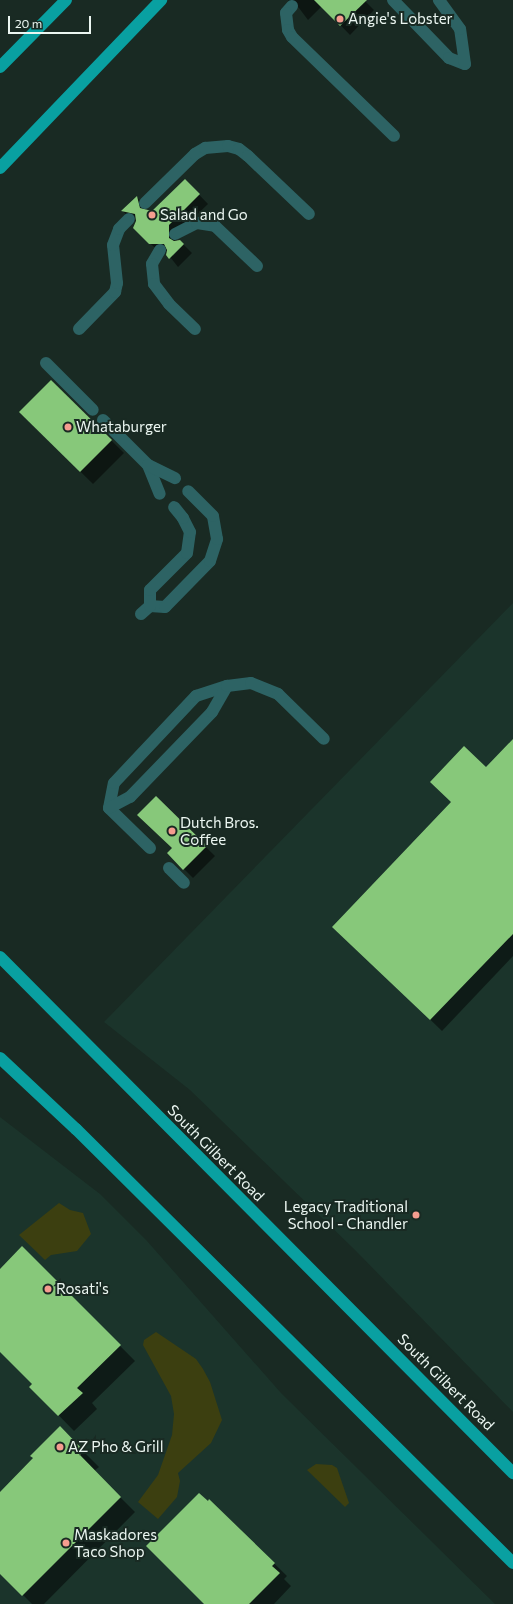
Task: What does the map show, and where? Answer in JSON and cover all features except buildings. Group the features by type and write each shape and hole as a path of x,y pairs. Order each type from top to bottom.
{"main road":[{"path":"0,67 66,0"},
{"path":"0,168 161,0"},
{"name":"South Gilbert Road","path":"0,957 513,1472"},
{"path":"0,1058 82,1134 513,1563"}],"lane":[{"path":"393,0 449,58 465,64 460,29 439,0"},
{"path":"292,6 286,13 288,30 292,37 394,136"},
{"path":"145,203 195,154 205,148 228,146 239,149 248,156 309,214"},
{"path":"80,329 115,292 117,283 113,245 119,229 129,219"},
{"path":"175,234 197,223 215,226 257,266"},
{"path":"160,250 152,264 154,284 169,304 195,329"},
{"path":"46,363 93,410"},
{"path":"103,420 148,465 175,478"},
{"path":"148,465 160,494"},
{"path":"174,507 184,518 190,532 187,553 150,590 145,610 165,607 210,561 217,539 213,516 188,491"},
{"path":"109,808 114,783 196,696 227,686 251,683 278,694 324,739"},
{"path":"109,808 130,797 212,712 227,686"},
{"path":"109,808 150,848"},
{"path":"169,868 184,883"}],"shaded area":[{"path":"513,603 513,1412 356,1251 190,1090 104,1022"},
{"path":"0,1117 100,1194 147,1241 281,1393 495,1604 0,1604"}],"green space":[{"path":"59,1203 70,1210 83,1213 91,1234 77,1251 51,1255 45,1260 19,1235"},
{"path":"156,1332 196,1359 210,1382 222,1420 211,1443 178,1473 180,1481 177,1497 158,1519 138,1502 158,1475 172,1435 174,1414 171,1396 143,1345 144,1340"},
{"path":"316,1464 332,1465 337,1468 349,1503 345,1507 307,1470"}],"place":[{"name":"Angie's Lobster","path":"340,19"},
{"name":"Salad and Go","path":"152,215"},
{"name":"Whataburger","path":"68,427"},
{"name":"Dutch Bros. Coffee","path":"172,831"},
{"name":"Legacy Traditional School - Chandler","path":"416,1215"},
{"name":"Rosati's","path":"48,1289"},
{"name":"AZ Pho & Grill","path":"60,1447"},
{"name":"Maskadores Taco Shop","path":"66,1543"}]}
